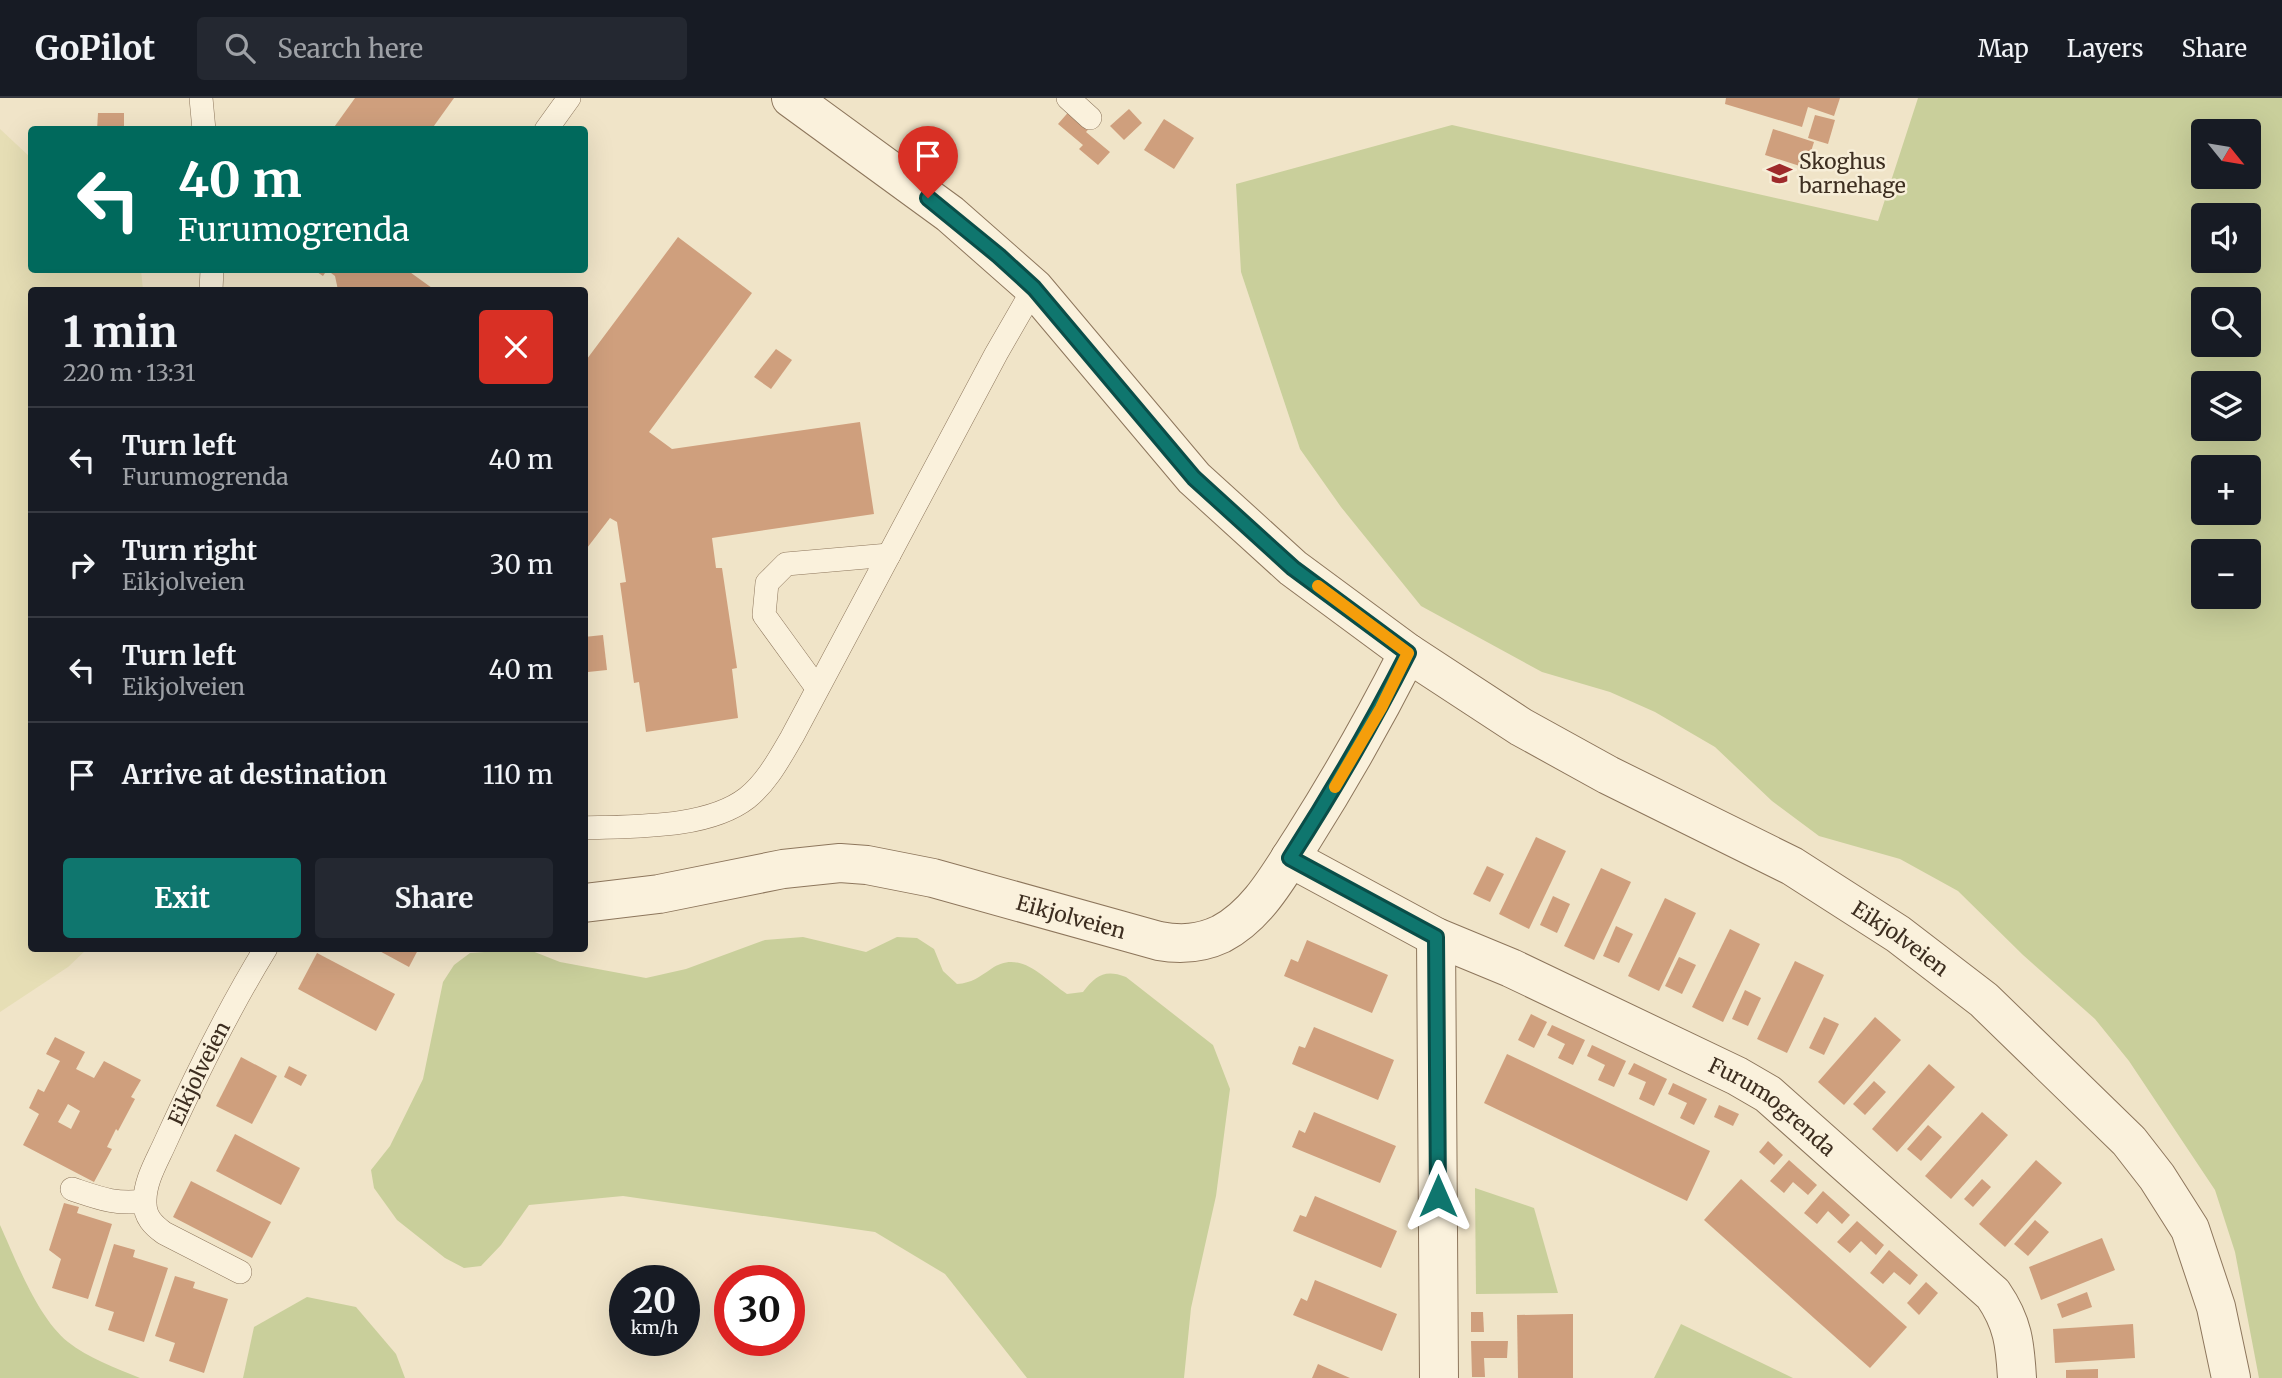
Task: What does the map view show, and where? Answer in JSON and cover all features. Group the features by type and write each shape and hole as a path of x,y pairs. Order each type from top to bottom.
{"street":[{"name":"Eikjolveien","path":"791,98 950,214 1034,288 1194,478 1293,568 1408,653 1521,727 1608,775 1792,866 1898,934 1984,1000 2129,1141 2157,1177 2190,1229 2217,1307 2231,1378"},
{"name":"Eikjolveien","path":"588,903 659,894 783,869 840,863 867,864 933,878 1159,941 1195,943 1221,934 1250,913 1271,887 1334,790 1381,708 1408,653"},
{"name":"Furumogrenda","path":"1290,858 1436,937 1524,974 1737,1076 1768,1094 1993,1294 2006,1312 2012,1330 2017,1378"},
{"path":"1436,937 1439,1378"}],"lane":[{"path":"201,98 204,126"},
{"path":"549,126 569,98"},
{"path":"1068,98 1090,118"},
{"path":"588,828 652,825 704,817 746,799 761,784 776,765 1034,288"},
{"path":"817,688 764,615 767,583 786,564 889,555"},
{"name":"Eikjolveien","path":"144,1201 146,1187 172,1129 245,983 264,952"},
{"path":"72,1189 111,1202 125,1204 144,1201 146,1213 153,1225 240,1272"}],"shaded area":[{"path":"0,129 28,155 28,273 141,273 143,287 28,287 28,952 84,952 68,967 0,1012"}],"green space":[{"path":"1918,98 2282,98 2282,1378 2259,1378 2235,1252 2215,1190 2129,1061 2095,1019 2023,955 1958,891 1900,859 1819,836 1772,801 1715,747 1655,712 1610,692 1542,672 1421,606 1341,507 1300,449 1241,272 1236,184 1452,125 1878,221"},
{"path":"803,937 866,952 897,937 917,938 934,949 943,971 957,984 971,981 1002,963 1012,962 1031,968 1067,994 1083,992 1092,981 1102,975 1119,975 1126,977 1213,1045 1230,1089 1216,1196 1191,1308 1184,1378 1027,1378 945,1274 875,1232 623,1196 529,1205 501,1245 481,1266 464,1268 445,1258 397,1220 374,1188 371,1170 390,1146 423,1079 443,982 454,965 470,953 535,952 560,962 646,978 686,969 765,940"},
{"path":"1475,1188 1534,1208 1558,1293 1476,1294"},
{"path":"0,1225 28,1287 57,1331 84,1353 140,1378 0,1378"},
{"path":"307,1297 356,1307 396,1354 405,1378 243,1378 254,1327"},
{"path":"1681,1324 1793,1378 1654,1378"}],"building":[{"path":"355,98 454,98 434,126 335,126"},
{"path":"1726,98 1840,98 1834,116 1808,107 1802,127 1725,104"},
{"path":"1072,108 1092,125 1086,132 1110,152 1098,165 1079,149 1083,145 1058,124"},
{"path":"1129,109 1142,123 1124,140 1110,126"},
{"path":"98,113 124,113 124,126 97,126"},
{"path":"1815,115 1835,120 1828,144 1808,138"},
{"path":"1164,119 1194,138 1174,169 1144,150"},
{"path":"1773,129 1814,142 1806,168 1765,155"},
{"path":"678,237 752,293 649,432 672,449 860,422 874,514 712,538 716,568 722,568 737,668 732,669 738,718 646,732 639,682 634,683 620,583 626,582 617,522 610,518 588,547 588,358"},
{"path":"331,273 411,273 431,287 337,287 335,276"},
{"path":"776,349 792,360 771,389 754,377"},
{"path":"603,635 607,670 588,672 588,637"},
{"path":"1536,837 1566,851 1529,929 1499,914"},
{"path":"1487,866 1504,874 1490,902 1473,894"},
{"path":"1601,868 1631,882 1594,960 1564,946"},
{"path":"1553,896 1570,904 1557,933 1540,925"},
{"path":"1665,898 1696,913 1659,991 1628,976"},
{"path":"1616,926 1633,934 1619,963 1603,956"},
{"path":"1730,929 1760,944 1723,1022 1692,1007"},
{"path":"1307,940 1388,975 1372,1013 1284,976 1291,959 1298,962"},
{"path":"381,952 417,952 409,967"},
{"path":"317,953 395,994 376,1031 298,989"},
{"path":"1679,957 1696,965 1682,994 1665,986"},
{"path":"1795,961 1824,975 1787,1053 1757,1039"},
{"path":"1745,990 1761,998 1748,1026 1732,1019"},
{"path":"1531,1014 1547,1022 1534,1048 1518,1040"},
{"path":"1824,1017 1839,1024 1824,1055 1809,1048"},
{"path":"1875,1017 1901,1040 1844,1105 1818,1082"},
{"path":"1552,1025 1585,1040 1573,1065 1558,1058 1565,1044 1547,1035"},
{"path":"1314,1027 1394,1060 1378,1100 1292,1064 1299,1046 1305,1048"},
{"path":"55,1037 85,1052 76,1069 94,1078 104,1061 141,1080 131,1097 135,1099 107,1147 112,1149 94,1182 23,1145 39,1114 29,1108 38,1089 44,1092 60,1061 46,1054","holes":["68,1104 80,1111 71,1129 58,1122"]},
{"path":"1592,1045 1626,1061 1614,1087 1598,1080 1605,1065 1587,1056"},
{"path":"1507,1054 1710,1151 1687,1201 1484,1103"},
{"path":"241,1057 277,1076 252,1124 216,1106"},
{"path":"1634,1063 1667,1079 1654,1106 1639,1099 1646,1082 1628,1074"},
{"path":"1929,1064 1955,1087 1897,1152 1872,1129"},
{"path":"289,1066 307,1075 301,1086 284,1077"},
{"path":"1874,1081 1886,1092 1865,1115 1853,1104"},
{"path":"1673,1083 1707,1099 1694,1125 1680,1118 1687,1103 1668,1094"},
{"path":"1719,1105 1739,1114 1733,1126 1714,1117"},
{"path":"1314,1112 1396,1146 1380,1183 1292,1147 1299,1130 1305,1133"},
{"path":"1982,1112 2008,1135 1951,1199 1925,1176"},
{"path":"1928,1125 1942,1137 1921,1161 1907,1149"},
{"path":"235,1134 300,1168 281,1205 216,1171"},
{"path":"1768,1141 1783,1155 1774,1165 1759,1152"},
{"path":"1789,1160 1817,1185 1808,1195 1793,1182 1784,1193 1770,1181"},
{"path":"2036,1160 2062,1183 2005,1247 1979,1224"},
{"path":"1741,1179 1907,1327 1870,1368 1704,1220"},
{"path":"1982,1179 1991,1187 1973,1207 1964,1199"},
{"path":"191,1181 271,1222 252,1258 173,1217"},
{"path":"1823,1191 1850,1215 1842,1224 1828,1211 1817,1224 1804,1213"},
{"path":"1315,1196 1397,1231 1381,1268 1293,1231 1300,1215 1306,1217"},
{"path":"64,1203 79,1207 77,1213 112,1224 88,1299 52,1288 61,1259 49,1250"},
{"path":"2035,1220 2049,1232 2028,1256 2014,1244"},
{"path":"1857,1221 1884,1245 1876,1255 1861,1241 1850,1253 1837,1242"},
{"path":"2102,1238 2115,1270 2041,1300 2029,1267"},
{"path":"114,1244 135,1250 133,1257 168,1268 144,1342 108,1330 114,1312 95,1306"},
{"path":"1889,1250 1918,1275 1910,1285 1894,1272 1883,1284 1870,1273"},
{"path":"175,1276 195,1282 193,1288 228,1299 204,1373 169,1361 175,1343 155,1336"},
{"path":"1315,1280 1397,1314 1382,1351 1293,1315 1301,1298 1307,1301"},
{"path":"1926,1282 1938,1293 1919,1315 1907,1303"},
{"path":"2087,1292 2092,1307 2062,1318 2057,1304"},
{"path":"1471,1312 1483,1312 1484,1332 1471,1332"},
{"path":"1573,1314 1573,1378 1518,1378 1517,1315"},
{"path":"2133,1324 2135,1358 2055,1363 2053,1329"},
{"path":"1471,1341 1508,1341 1507,1358 1484,1358 1485,1377 1472,1377"},
{"path":"1318,1364 1350,1378 1312,1378"},
{"path":"2098,1369 2098,1378 2066,1378 2066,1370"}],"slow traffic":[{"path":"1318,586 1408,653 1381,708 1335,787"}],"place":[{"name":"Skoghus barnehage","path":"1779,173"}],"route":[{"path":"928,198 1034,288 1194,478 1293,568 1408,653 1381,708 1334,790 1290,858 1436,937 1438,1196"}]}
